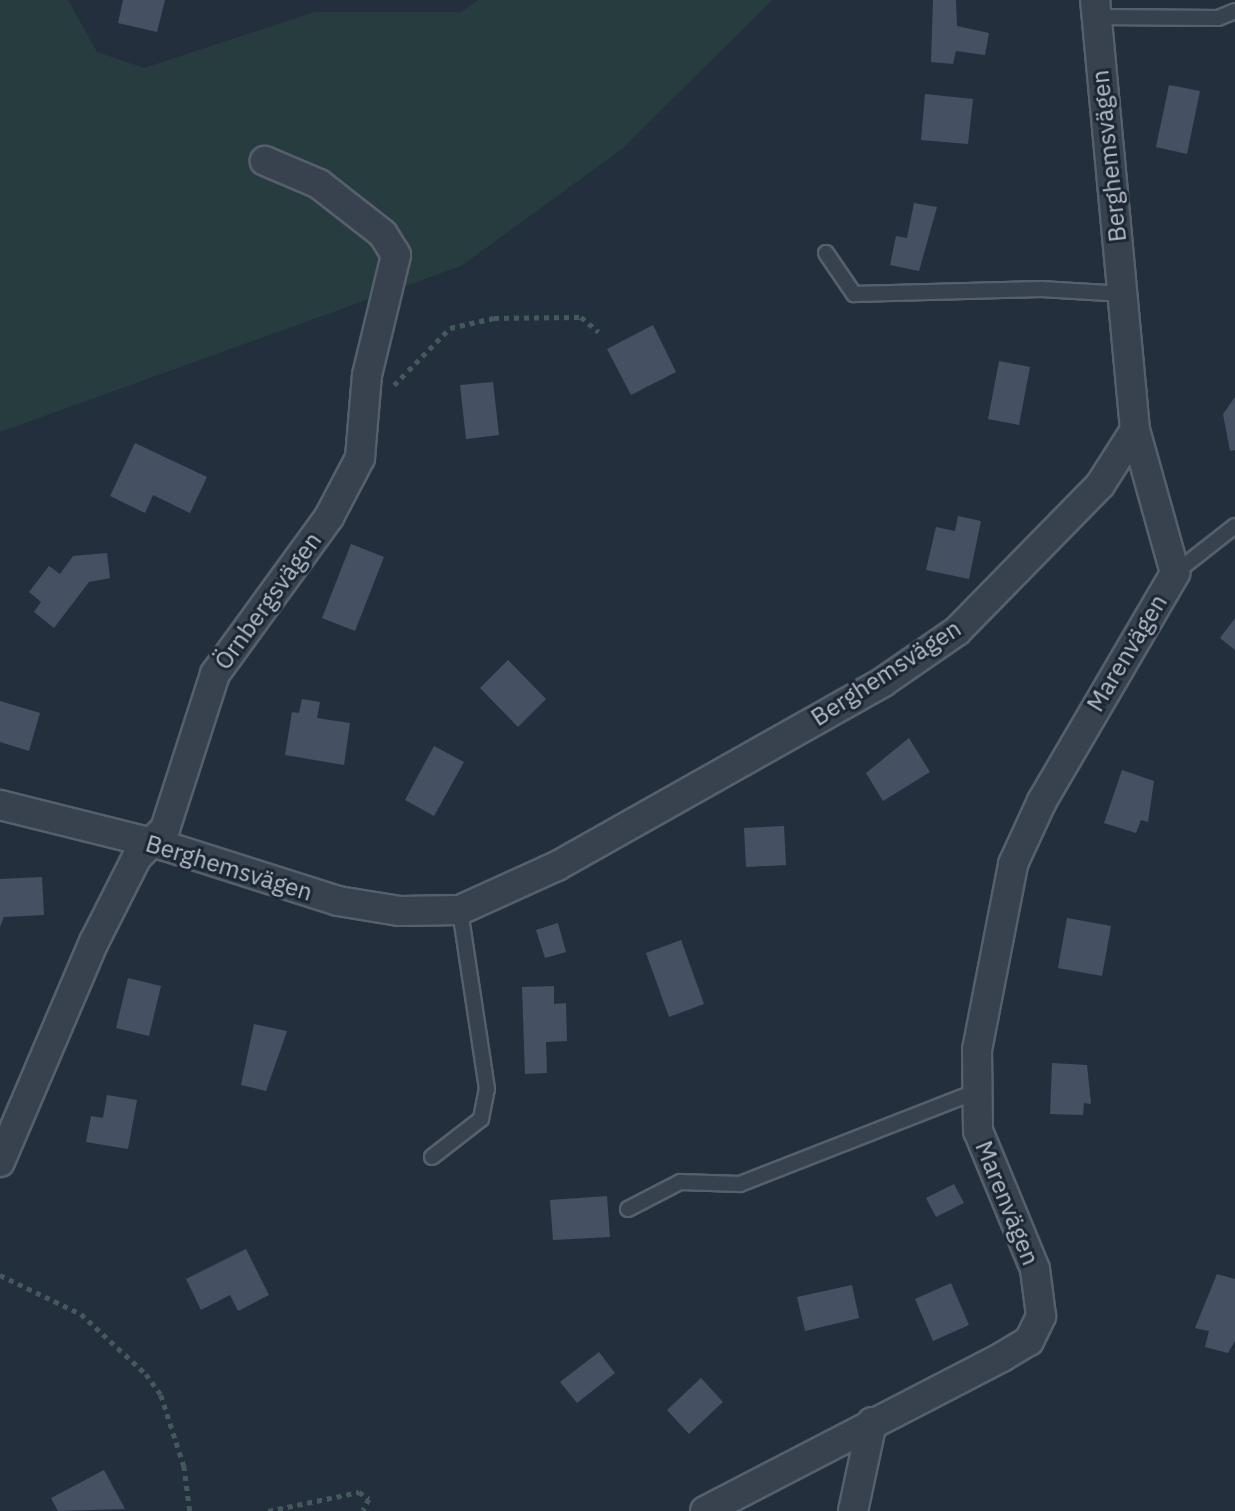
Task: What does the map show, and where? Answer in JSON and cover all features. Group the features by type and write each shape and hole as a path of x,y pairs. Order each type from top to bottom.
{"street":[{"name":"Berghemsvägen","path":"0,805 152,845 338,901 400,911 460,910 557,866 883,682 957,631 1100,485 1135,430 1125,294 1096,8"},
{"name":"Örnbergsvägen","path":"0,1162 94,942 137,857 152,845 175,804 215,674 345,491 360,458 367,375 398,268 396,255 383,234 319,184 265,161"},
{"name":"Marenvägen","path":"705,1511 1029,1340 1041,1316 1035,1269 978,1131 977,1091 986,987 1013,864 1048,790 1175,573 1135,430"},
{"path":"853,1511 872,1422"}],"lane":[{"name":"Berghemsvägen","path":"1096,8 1218,18 1235,11"},
{"path":"826,253 854,294 1041,289 1125,294"},
{"name":"Marenvägen","path":"1175,573 1235,526"},
{"path":"432,1157 481,1119 487,1089 460,910"},
{"path":"628,1209 680,1182 740,1184 977,1091"}],"path":[{"path":"364,421 450,328 494,318 581,317 599,332"},
{"path":"0,1275 81,1314 146,1374 161,1395 184,1466 190,1511"},
{"path":"268,1511 359,1492 369,1499 363,1511"}],"green space":[{"path":"0,0 68,0 97,52 144,68 315,12 461,12 478,0 772,0 622,149 461,266 0,432"}],"building":[{"path":"123,0 165,0 157,32 118,23"},
{"path":"933,0 956,0 957,26 989,33 985,55 956,51 953,64 931,62"},
{"path":"1169,85 1200,91 1187,154 1156,147"},
{"path":"925,94 973,99 968,144 921,140"},
{"path":"914,203 937,207 919,271 890,265 896,236 907,238"},
{"path":"653,325 676,372 631,395 607,349"},
{"path":"999,361 1030,367 1019,425 988,419"},
{"path":"493,382 499,435 466,439 460,385"},
{"path":"1235,397 1235,450 1230,451 1223,414"},
{"path":"135,443 207,477 190,513 153,495 145,513 110,496"},
{"path":"958,516 981,521 969,579 926,570 936,527 955,531"},
{"path":"351,544 384,557 355,631 322,618"},
{"path":"107,553 110,578 89,582 54,628 34,612 41,602 29,592 49,566 60,574 73,556"},
{"path":"1235,618 1235,650 1220,638"},
{"path":"508,660 546,699 518,727 480,688"},
{"path":"302,699 320,702 317,718 350,723 344,765 285,755 292,712 299,713"},
{"path":"0,701 40,713 29,751 0,742"},
{"path":"909,738 930,772 883,801 866,773"},
{"path":"434,746 464,762 434,816 405,800"},
{"path":"1122,770 1154,781 1148,822 1141,820 1136,833 1104,823"},
{"path":"784,826 786,865 746,867 744,828"},
{"path":"42,877 44,915 4,917 0,927 0,879"},
{"path":"1067,918 1111,926 1102,976 1058,968"},
{"path":"558,923 566,952 545,958 536,930"},
{"path":"681,940 704,1004 669,1017 646,953"},
{"path":"128,978 161,986 149,1036 116,1028"},
{"path":"554,986 554,1004 566,1003 567,1041 546,1042 547,1073 525,1074 522,987"},
{"path":"254,1024 287,1031 266,1091 241,1085"},
{"path":"1052,1063 1087,1065 1091,1104 1084,1103 1083,1115 1050,1114"},
{"path":"107,1095 137,1100 128,1149 86,1142 91,1116 103,1118"},
{"path":"954,1184 964,1203 936,1217 926,1198"},
{"path":"607,1196 610,1237 553,1240 550,1200"},
{"path":"246,1249 269,1295 238,1311 230,1295 201,1310 186,1279"},
{"path":"1217,1274 1235,1279 1235,1341 1228,1353 1205,1347 1209,1331 1195,1328"},
{"path":"951,1283 969,1325 933,1341 915,1299"},
{"path":"852,1285 859,1318 805,1331 797,1297"},
{"path":"599,1352 615,1373 577,1403 560,1382"},
{"path":"701,1378 723,1402 689,1434 667,1410"},
{"path":"104,1470 125,1509 58,1511 51,1498"}]}
